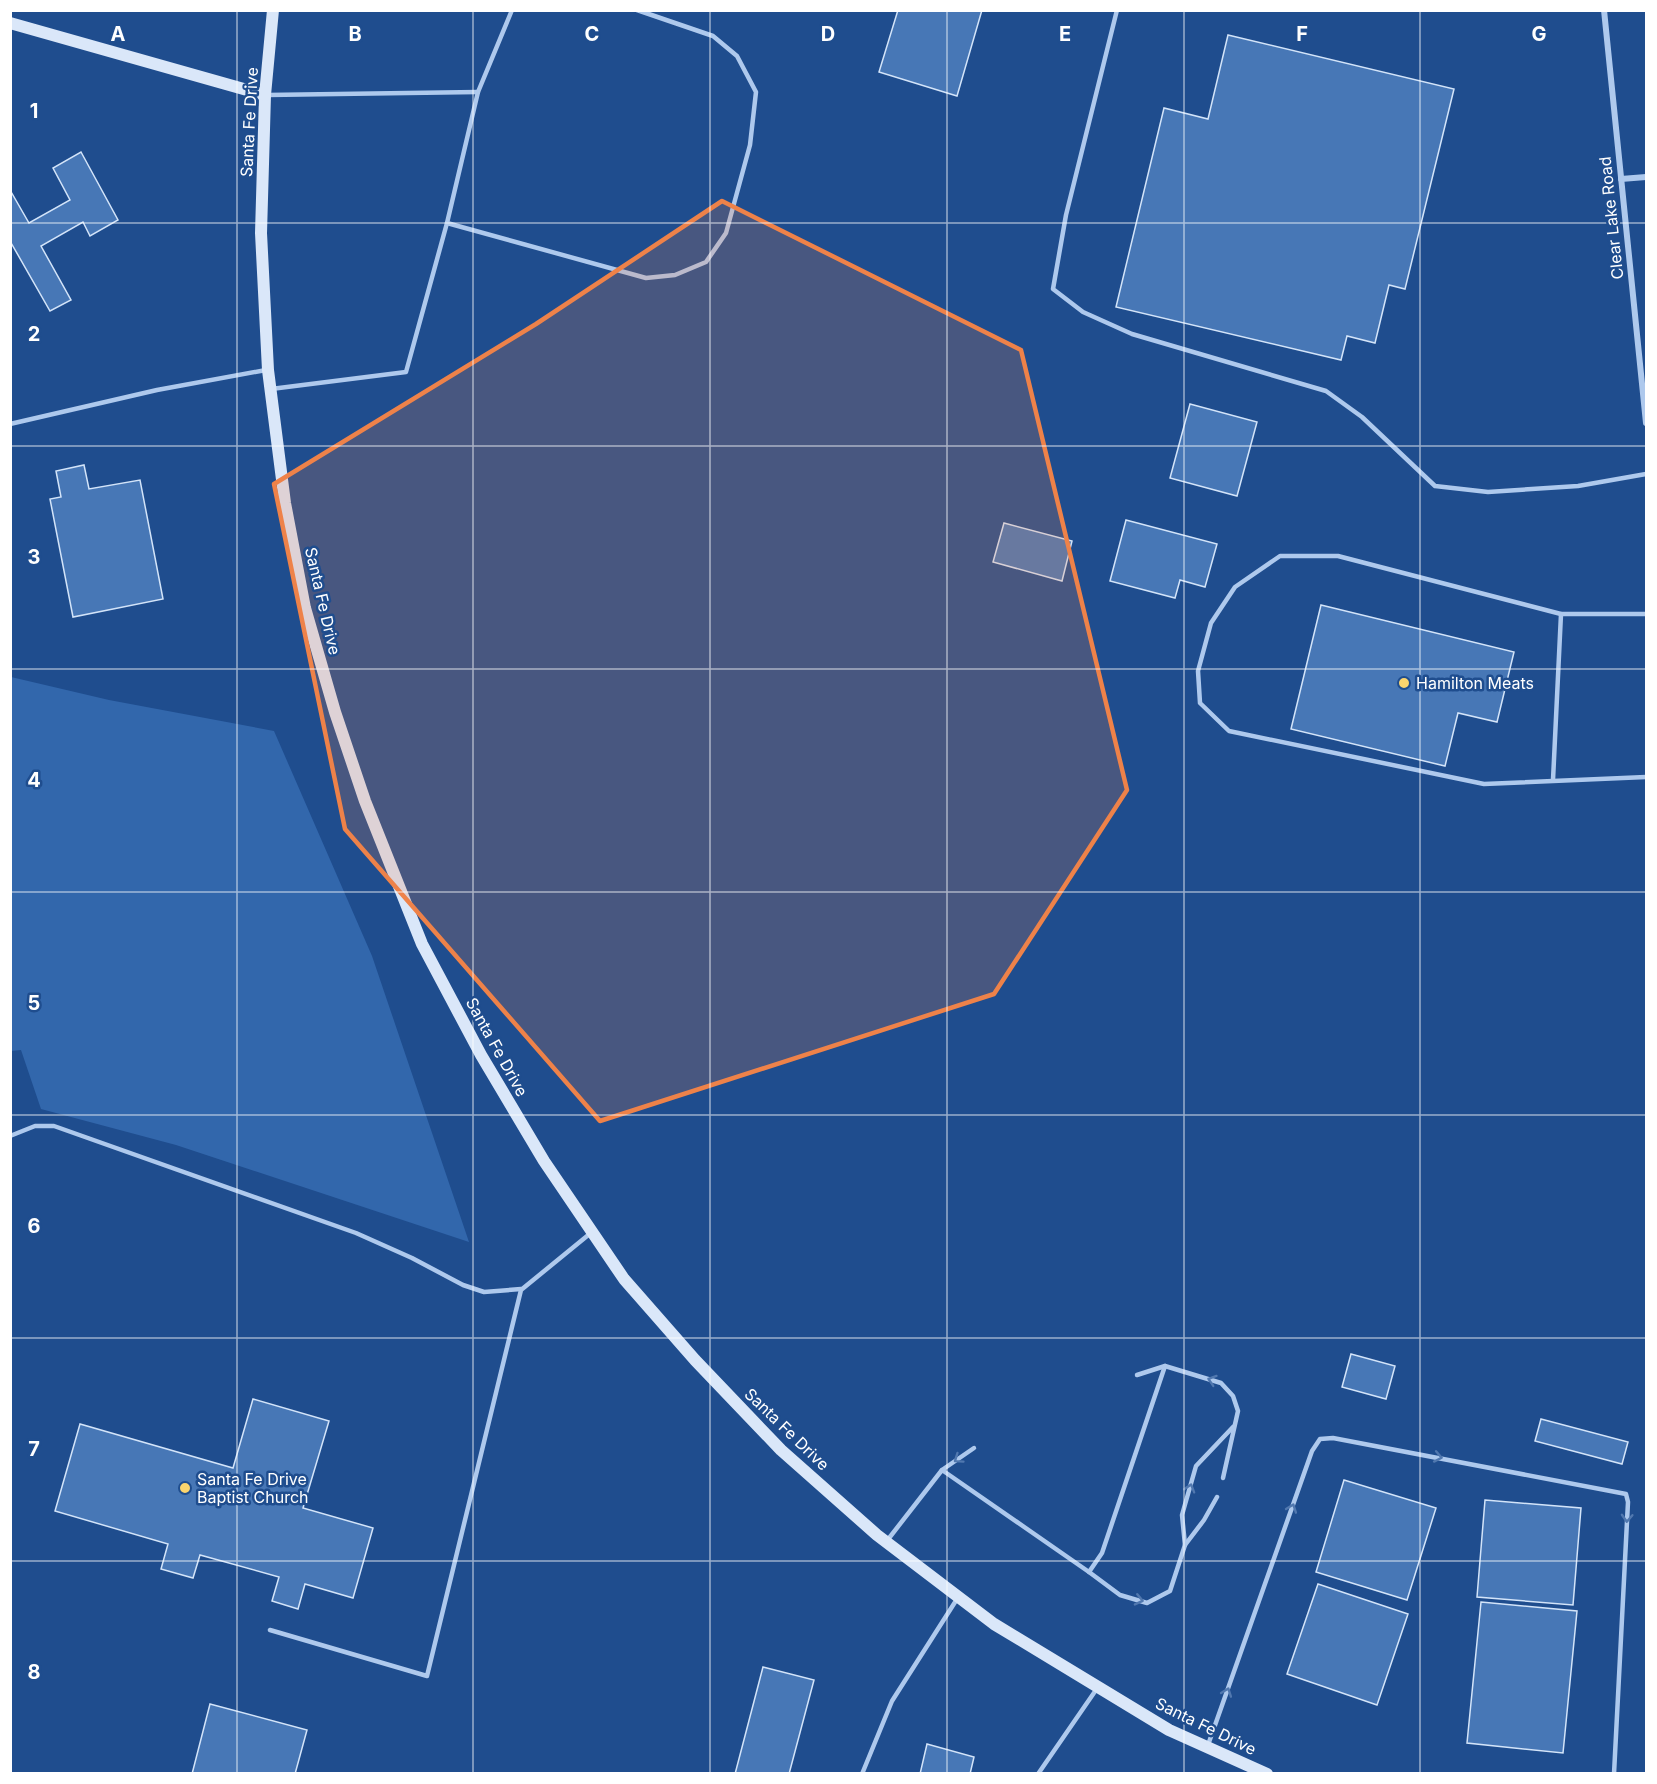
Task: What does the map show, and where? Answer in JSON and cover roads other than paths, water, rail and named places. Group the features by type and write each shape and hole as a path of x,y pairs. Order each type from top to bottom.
{"main road":[{"name":"Santa Fe Drive","path":"273,10 265,95 261,232 269,389 285,503 305,608 335,712 365,801 422,944 481,1055 532,1142 624,1279 695,1360 781,1450 886,1542 994,1624 1169,1730 1268,1773"},
{"path":"10,22 265,95"}],"street":[{"name":"Clear Lake Road","path":"1604,10 1647,423"},
{"path":"1621,179 1647,177"}],"lane":[{"path":"269,389 406,372 447,223 478,92 512,10"},
{"path":"447,223 646,278 675,275 706,262 726,233 750,145 756,92 736,56 713,36 637,10"},
{"path":"1117,10 1066,215 1053,289 1083,312 1132,334 1326,391 1362,417 1435,486 1488,492 1578,486 1647,474"},
{"path":"265,95 478,92"},
{"path":"10,424 157,390 268,370"},
{"path":"1647,614 1561,614 1338,556 1280,556 1235,587 1211,623 1198,671 1200,703 1229,731 1484,784 1647,777"},
{"path":"1553,780 1561,614"},
{"path":"10,1136 35,1126 54,1126 356,1233 412,1258 463,1286 484,1292 521,1289 592,1232"},
{"path":"270,1630 427,1676 521,1289"},
{"path":"1089,1572 1102,1553 1165,1366"},
{"path":"1137,1375 1165,1366 1221,1383 1233,1395 1238,1411 1223,1478"},
{"path":"1185,1545 1182,1515 1196,1466 1234,1426"},
{"path":"1207,1748 1312,1452 1320,1439 1333,1438 1626,1494 1628,1502 1614,1773"},
{"path":"886,1542 942,1470 974,1448"},
{"path":"942,1470 1120,1595 1147,1604 1170,1591 1185,1545 1217,1497"},
{"path":"862,1773 892,1701 959,1597"},
{"path":"1038,1773 1098,1687"}],"place":[{"name":"Hamilton Meats","path":"1404,683"},
{"name":"Santa Fe Drive Baptist Church","path":"185,1488"}]}
